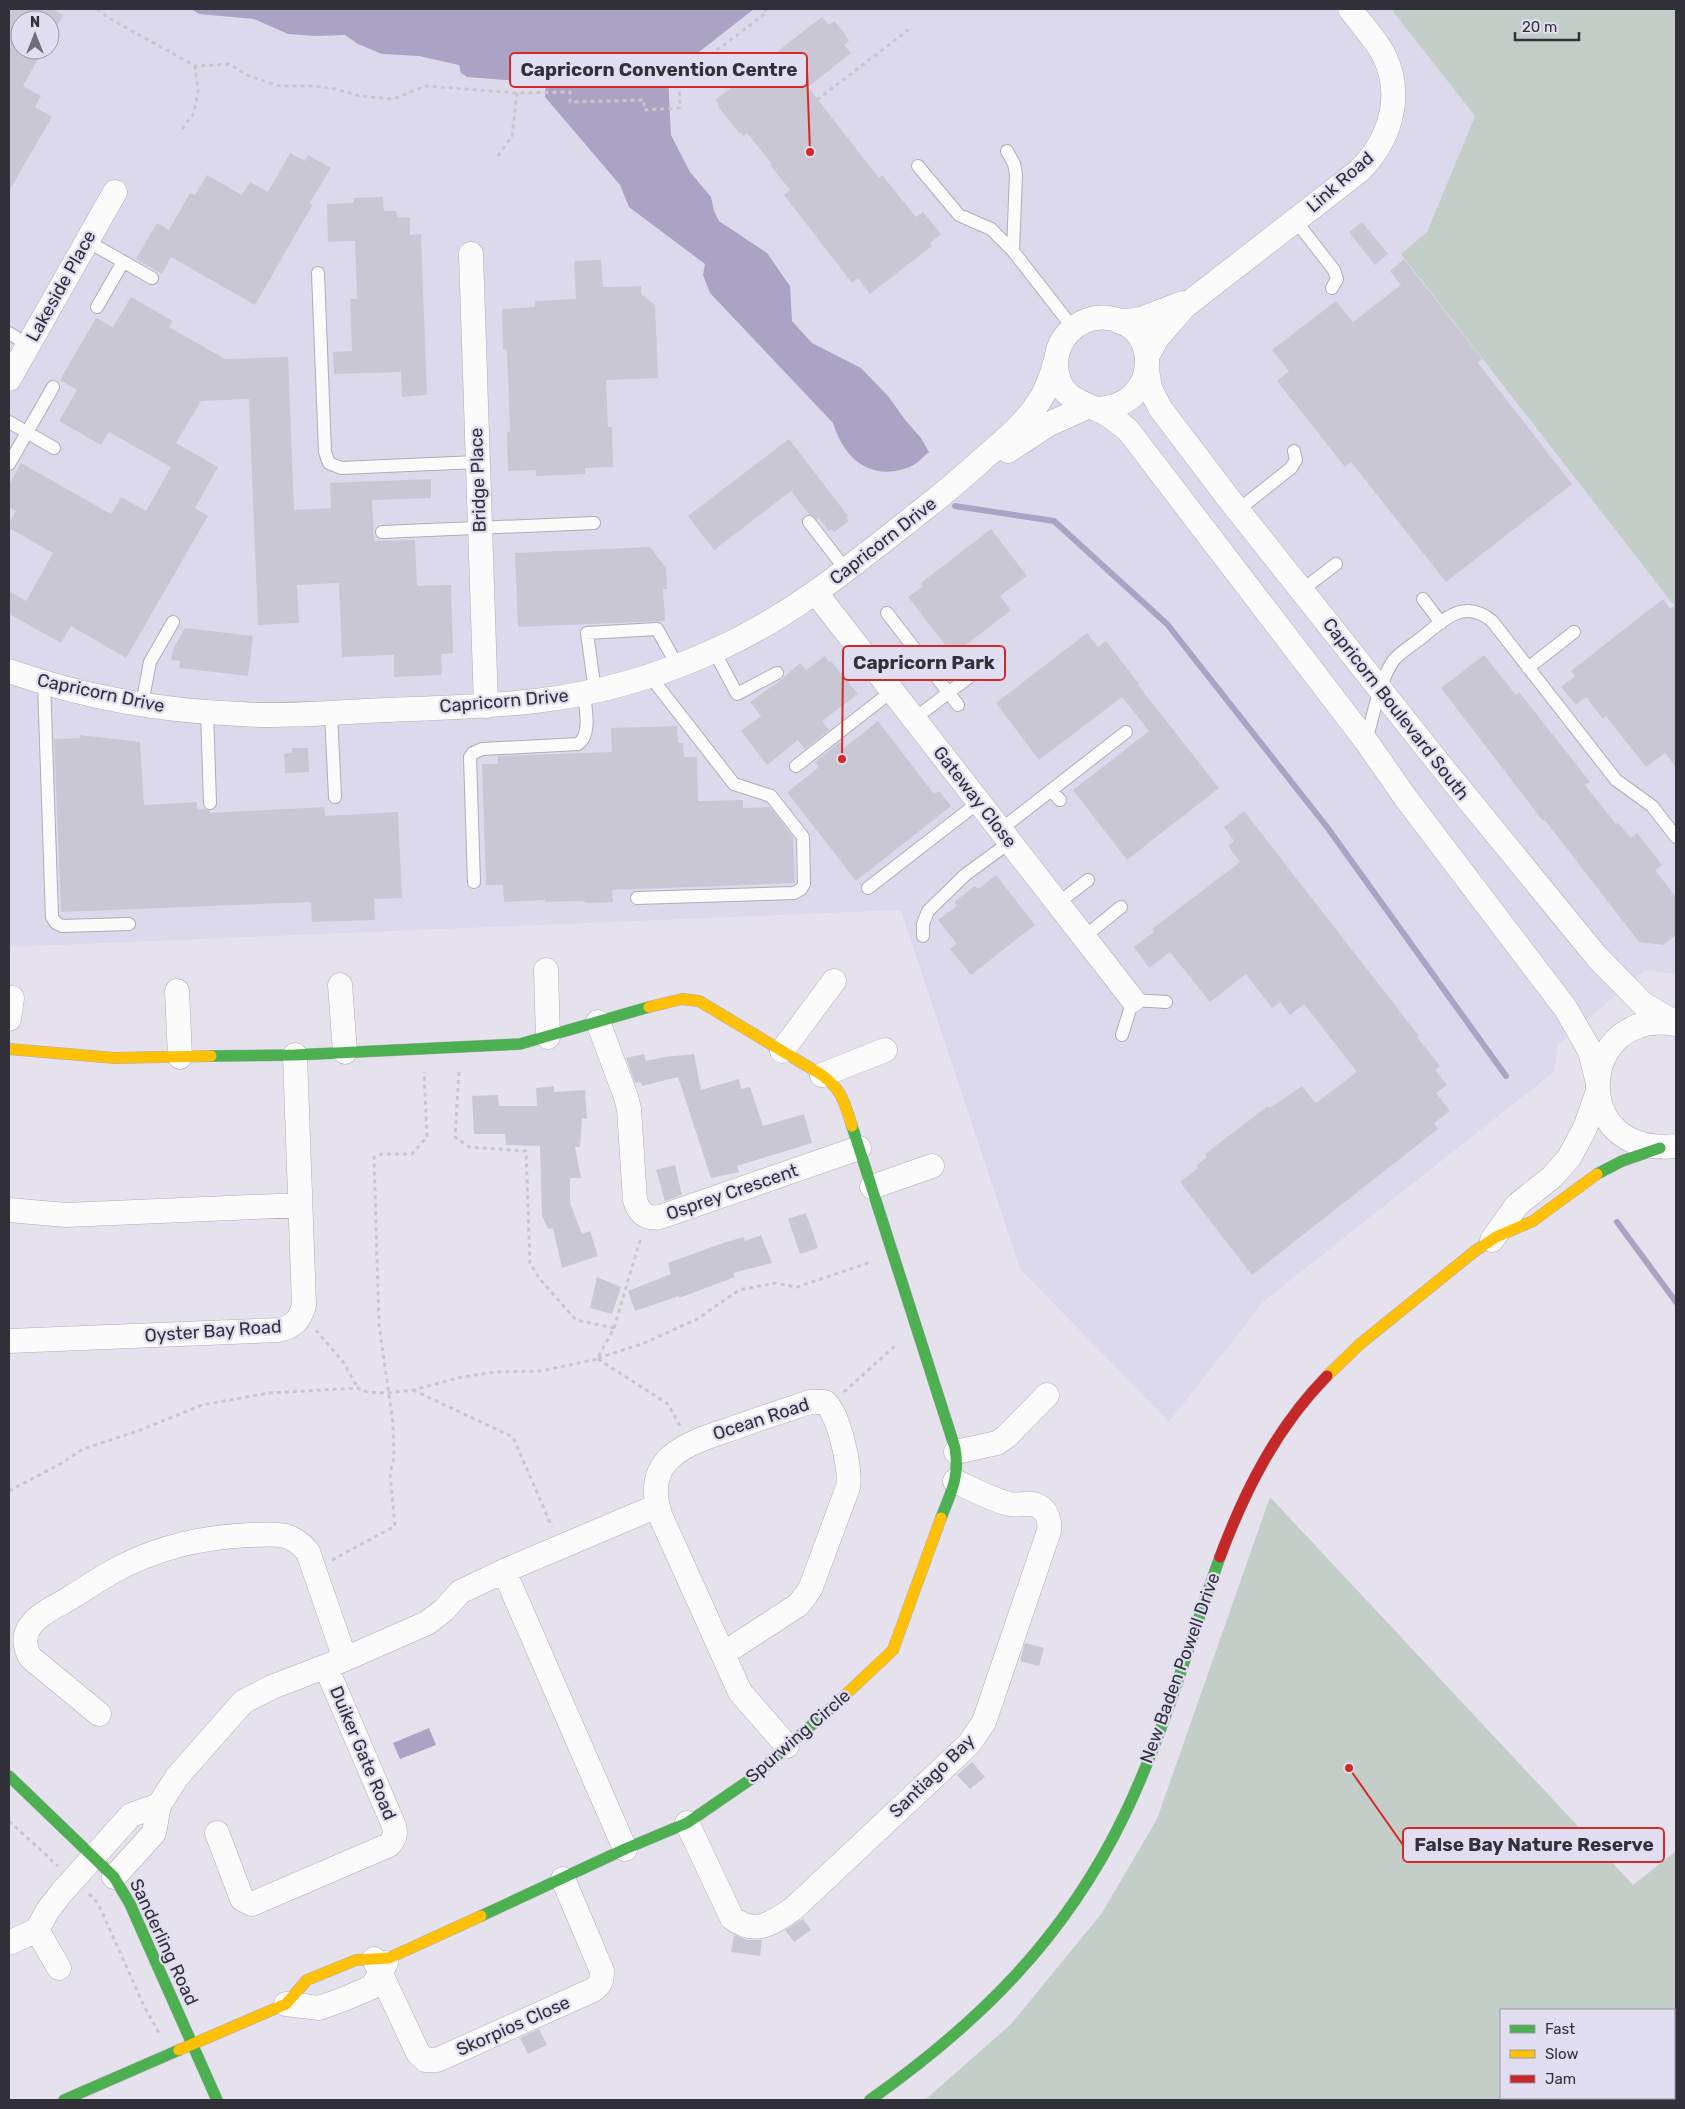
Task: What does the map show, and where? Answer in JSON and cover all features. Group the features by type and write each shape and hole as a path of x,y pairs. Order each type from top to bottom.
{"street":[{"name":"Link Road","path":"1147,363 1157,338 1170,321 1202,292 1370,160 1380,147 1391,119 1393,87 1390,71 1375,41 1350,9"},
{"name":"Lakeside Place","path":"9,379 18,339 87,241 115,192"},
{"name":"Bridge Place","path":"470,254 486,706"},
{"name":"Link Road","path":"1120,322 1141,319 1163,312 1202,292"},
{"path":"1092,408 1120,405 1130,399 1144,381 1147,363 1144,346 1130,327 1120,322 1101,318 1082,322 1073,328 1062,342 1056,360 1059,380 1064,389 1078,402 1092,408 1128,430 1366,741 1405,797 1566,1009 1590,1051 1602,1111 1612,1126 1626,1138 1642,1146 1668,1147"},
{"name":"Capricorn Drive","path":"9,671 44,683 142,704 242,714 486,706 537,701 590,692 650,676 714,651 759,628 816,593 846,570 946,491 1018,429 1038,403 1046,388 1056,360"},
{"name":"Capricorn Boulevard South","path":"1147,363 1155,400 1238,510 1441,766 1597,957 1638,1000 1676,1024"},
{"name":"Capricorn Drive","path":"946,491 1049,424 1092,408"},
{"name":"Gateway Close","path":"816,593 1133,1000"},
{"path":"546,970 548,1037"},
{"path":"782,1051 834,981"},
{"path":"340,985 345,1052"},
{"path":"177,991 180,1057"},
{"name":"Spurwing Circle","path":"64,2100 286,2004 307,1980 356,1960 381,1963 563,1880 625,1849 687,1823 751,1780 893,1650 958,1466 956,1452 843,1098 836,1086 822,1075 699,1001 682,999 668,1001 598,1022"},
{"path":"9,1049 115,1058 295,1055 520,1044 598,1022"},
{"name":"Osprey Crescent","path":"598,1022 626,1097 629,1109 635,1200 641,1213 647,1217 660,1217 859,1148"},
{"name":"New Baden Powell Drive","path":"1492,1240 1517,1205 1552,1177 1568,1158 1585,1128 1605,1056 1619,1037 1633,1028 1648,1023 1664,1022 1676,1024"},
{"path":"822,1075 884,1050"},
{"name":"Oyster Bay Road","path":"9,1342 278,1330 288,1328 296,1323 302,1316 304,1305 295,1055"},
{"name":"New Baden Powell Drive","path":"870,2100 939,2050 982,2012 1044,1946 1069,1912 1098,1866 1124,1817 1141,1779 1235,1519 1250,1484 1284,1425 1320,1382 1358,1344 1492,1240 1532,1222 1600,1172 1617,1164 1668,1147"},
{"path":"872,1187 932,1166"},
{"path":"9,1210 66,1215 300,1205"},
{"path":"956,1452 997,1443 1007,1436 1047,1395"},
{"name":"Ocean Road","path":"723,1654 798,1605 811,1587 848,1487 850,1476 844,1449 829,1405 824,1402 810,1402 690,1443 667,1460 661,1469 656,1492 657,1506 723,1654 746,1700 787,1746"},
{"name":"Santiago Bay","path":"687,1823 732,1918 740,1924 762,1927 793,1909 969,1744 984,1722 1050,1524 1047,1514 1033,1504 1011,1504 954,1481"},
{"name":"Duiker Gate Road","path":"114,1877 154,1833 159,1805 177,1777 243,1702 272,1687 336,1663 427,1623 444,1610 460,1592 560,1546 657,1506"},
{"name":"Duiker Gate Road","path":"99,1714 37,1664 27,1650 25,1639 28,1630 44,1614 113,1571 148,1555 198,1540 226,1536 274,1534 288,1536 300,1543 308,1552 314,1569 336,1663 396,1833 389,1845 252,1904 242,1899 217,1833"},
{"path":"504,1572 625,1849"},
{"name":"Sanderling Road","path":"9,1776 114,1877 130,1904 217,2100"},
{"path":"9,1943 37,1930 48,1910 132,1815 159,1805"},
{"name":"Skorpios Close","path":"381,1963 418,2053 425,2060 436,2060 594,1990 602,1980 602,1971 563,1880"},
{"path":"37,1930 59,1968"},
{"name":"Spurwing Circle","path":"286,2004 319,2008 372,1987 381,1963"}],"lane":[{"path":"1007,151 1014,164 1016,174 1013,251"},
{"path":"918,166 959,215 991,229 1013,251 1073,328"},
{"path":"1295,220 1334,270 1337,280 1332,288"},
{"path":"87,241 152,278"},
{"path":"97,307 123,262"},
{"path":"318,273 325,452 329,463 340,468 477,462"},
{"path":"9,464 53,387"},
{"path":"9,422 54,448"},
{"path":"1238,510 1291,468 1296,460 1294,450"},
{"path":"809,522 846,570"},
{"path":"382,532 594,523"},
{"path":"1302,590 1336,564"},
{"path":"1423,599 1441,623"},
{"path":"1366,741 1381,689 1394,659 1453,614 1468,610 1484,615 1492,621 1616,780 1652,806 1676,837"},
{"path":"888,614 958,705"},
{"path":"142,704 150,662 173,622"},
{"path":"474,882 470,757 477,750 482,749 578,744 582,742 586,732 590,692 587,633 657,629 677,665"},
{"path":"1528,668 1574,632"},
{"path":"714,651 737,694 777,673"},
{"path":"914,719 973,674"},
{"path":"637,898 794,893 801,889 804,884 802,837 771,796 734,784 650,676"},
{"path":"44,683 52,917 56,923 62,926 128,924"},
{"path":"796,766 892,690"},
{"path":"207,712 210,803"},
{"path":"331,712 335,797"},
{"path":"923,936 923,924 928,911 1005,836 1031,800 1051,790 1126,732"},
{"path":"1051,790 1060,800"},
{"path":"868,888 979,802"},
{"path":"1058,903 1088,880"},
{"path":"1084,937 1121,907"},
{"path":"1122,1035 1133,1000 1166,1002"}],"path":[{"path":"96,9 106,17 195,66 229,64 249,76 279,86 313,86 336,89 360,96 393,99 426,86 517,93 570,92 570,102 644,100 644,110 680,108 679,79 767,12 764,9"},
{"path":"818,100 912,27"},
{"path":"182,129 194,113 198,91 195,66"},
{"path":"498,156 512,136 517,93"},
{"path":"460,1047 455,1137 469,1147 526,1150 530,1263 539,1278 576,1320 614,1328"},
{"path":"314,1569 395,1526 390,1473 394,1458 393,1432 379,1326 374,1156 382,1154 412,1154 428,1137 423,1048"},
{"path":"597,1359 614,1328 647,1217"},
{"path":"9,1490 62,1463 83,1449 138,1431 202,1405 269,1393 358,1388 368,1392 388,1393 412,1390 462,1377 495,1372 541,1370 597,1359 642,1344 697,1320 739,1290 775,1283 797,1288 893,1254"},
{"path":"302,1316 318,1332 342,1362 358,1388"},
{"path":"829,1405 916,1327"},
{"path":"597,1359 668,1404 690,1443"},
{"path":"412,1390 513,1437 560,1546"},
{"path":"9,1821 64,1871"},
{"path":"86,1892 98,1903 140,1998 161,2038"}],"shaded area":[{"path":"9,9 1391,9 1475,116 1427,232 1401,255 1676,608 1676,974 1645,970 1558,1045 1554,1072 1264,1301 1169,1422 1020,1269 901,910 9,947"},
{"path":"191,9 754,9 668,76 671,135 690,172 711,197 714,211 719,221 767,253 790,286 792,321 812,343 861,368 888,396 921,438 929,452 913,465 893,471 870,469 860,464 851,456 838,436 833,423 710,293 703,275 705,264 629,207 620,185 545,97 546,83 467,77 461,73 459,65 419,56 382,54 358,44 345,35 316,36 288,34 254,19 199,14"},
{"path":"1391,9 1676,9 1676,608 1401,254 1427,232 1475,116"},
{"path":"1270,1497 1633,1885 1676,1851 1676,2100 925,2100 1011,2024 1102,1913 1157,1819"},
{"path":"429,1728 436,1745 400,1759 393,1743"}],"building":[{"path":"9,9 53,9 55,10 10,10 10,60 37,60 23,86 41,96 35,107 52,117 9,191"},
{"path":"822,17 829,25 834,21 843,31 849,41 844,45 851,53 808,87 879,178 882,175 916,217 923,212 941,234 930,243 932,246 870,294 858,278 852,283 784,195 790,190 770,165 772,164 747,133 743,136 739,133 715,100"},
{"path":"290,153 305,161 308,155 331,168 309,204 313,204 255,305 171,257 162,274 136,259 157,223 169,230 190,193 195,195 207,175 242,195 250,182 268,192"},
{"path":"383,197 384,211 396,211 397,218 410,217 410,235 421,234 427,395 402,397 401,372 334,374 333,352 352,351 350,299 357,299 355,241 328,242 327,204 354,203 354,198"},
{"path":"1362,222 1388,254 1375,265 1349,232"},
{"path":"1404,259 1482,359 1478,363 1572,484 1446,582 1351,462 1345,467 1277,381 1289,371 1272,350 1336,301 1353,322 1401,285 1390,271"},
{"path":"601,260 603,287 641,286 641,294 655,305 658,378 606,380 608,427 612,427 613,467 585,468 585,474 536,476 536,470 508,471 507,432 510,431 507,349 503,350 502,309 535,307 535,301 576,299 574,261"},
{"path":"131,297 173,321 169,327 225,359 288,357 294,510 331,508 330,483 431,479 431,498 372,500 374,541 415,540 417,586 451,585 453,653 441,654 442,675 394,677 394,655 342,657 339,583 297,585 299,623 258,625 249,399 201,401 176,443 218,467 195,508 208,516 126,658 71,626 61,643 9,614 9,591 26,601 53,553 9,528 9,523 16,511 9,507 9,485 21,463 111,514 121,497 146,511 171,467 109,432 101,445 59,421 77,390 60,380 96,318 113,327"},
{"path":"789,439 848,516 846,518 849,521 834,532 831,529 829,531 819,518 817,520 809,514 791,491 714,550 688,516"},
{"path":"991,529 1027,576 1000,596 1011,610 953,655 908,597 923,586 921,583"},
{"path":"650,547 666,568 667,589 663,589 665,621 518,627 515,553"},
{"path":"1663,599 1670,609 1676,604 1676,767 1665,753 1646,767 1606,716 1603,719 1586,697 1576,705 1561,687 1575,676 1571,671"},
{"path":"185,628 253,636 248,676 179,668 180,661 171,660 173,649"},
{"path":"1087,633 1098,647 1106,641 1219,788 1127,860 1073,790 1149,731 1122,697 1039,760 996,703"},
{"path":"1484,655 1516,695 1519,692 1590,782 1585,785 1616,824 1618,823 1631,838 1637,833 1662,865 1655,870 1676,897 1676,935 1663,945 1639,942 1441,688"},
{"path":"825,656 858,694 822,721 829,730 805,749 798,740 767,765 741,731 761,716 750,702 781,680 800,663 806,670"},
{"path":"878,721 934,794 939,791 951,806 856,881 787,792 819,767 815,762 840,742 844,748"},
{"path":"677,726 678,743 683,743 684,757 697,757 698,801 743,800 743,808 770,807 793,837 795,883 612,890 613,902 587,903 582,901 545,902 545,900 504,902 503,885 486,885 482,764 498,764 498,756 612,752 611,728"},
{"path":"80,735 140,742 144,805 197,802 197,810 205,809 210,811 210,813 324,807 325,816 398,812 402,898 374,899 375,920 312,922 311,902 61,912 54,739 80,738"},
{"path":"292,748 308,748 309,772 285,773 284,754 292,753"},
{"path":"1244,811 1419,1036 1417,1037 1440,1066 1435,1070 1447,1085 1436,1093 1450,1111 1434,1123 1438,1129 1252,1275 1180,1182 1198,1168 1196,1166 1207,1157 1205,1154 1268,1106 1270,1108 1302,1086 1316,1103 1357,1072 1304,1004 1290,1015 1280,1002 1272,1008 1246,974 1210,1002 1170,952 1149,968 1134,947 1154,932 1152,929 1240,862 1228,846 1234,841 1224,827"},
{"path":"996,875 1035,925 971,975 950,949 957,944 938,920 957,906 954,902 975,886 978,889"},
{"path":"644,1054 646,1061 694,1054 701,1090 739,1079 741,1089 750,1087 763,1126 804,1114 812,1143 737,1166 739,1172 711,1178 678,1077 642,1086 640,1082 635,1083 626,1058"},
{"path":"554,1086 554,1092 585,1090 587,1119 582,1118 580,1147 575,1147 581,1178 570,1178 570,1203 582,1234 590,1231 598,1256 562,1268 553,1228 548,1229 542,1216 540,1146 506,1145 505,1134 474,1134 472,1096 498,1095 499,1106 537,1106 536,1088"},
{"path":"675,1165 682,1195 665,1201 656,1170"},
{"path":"806,1213 818,1248 800,1254 788,1219"},
{"path":"761,1235 772,1263 733,1273 735,1277 679,1298 679,1296 635,1311 628,1291 671,1274 668,1263 723,1243 744,1237 745,1241"},
{"path":"597,1277 621,1287 612,1314 590,1308"},
{"path":"1025,1643 1044,1648 1039,1666 1020,1661"},
{"path":"972,1762 985,1777 970,1789 957,1775"},
{"path":"803,1919 811,1930 794,1942 785,1930"},
{"path":"734,1935 748,1940 762,1940 760,1956 731,1952"},
{"path":"539,2029 547,2045 528,2054 520,2038"}],"waterway":[{"path":"955,506 1054,521 1167,624 1327,827 1506,1076"},
{"path":"1617,1222 1676,1302"}],"traffic: fast":[{"path":"211,1056 295,1055 520,1044 649,1007"},
{"path":"852,1126 955,1448 955,1476 941,1518"},
{"path":"1597,1174 1622,1161 1660,1148"},
{"path":"870,2100 948,2040 983,2008 1047,1939 1075,1901 1101,1860 1124,1816 1152,1753 1220,1557"},
{"path":"481,1916 625,1849 687,1823 751,1779 841,1699"},
{"path":"9,1776 114,1877 130,1904 217,2100"},
{"path":"64,2100 179,2050"}],"traffic: slow":[{"path":"649,1007 682,999 699,1001 822,1075 839,1092 852,1126"},
{"path":"9,1049 115,1058 211,1056"},
{"path":"1327,1376 1360,1344 1475,1251 1496,1237 1533,1221 1597,1174"},
{"path":"841,1699 893,1650 941,1518"},
{"path":"179,2050 286,2004 307,1980 356,1960 389,1958 481,1916"}],"traffic: jam":[{"path":"1220,1557 1240,1508 1264,1460 1293,1416 1327,1376"}],"place":[{"name":"Capricorn Convention Centre","path":"810,152"},
{"name":"Capricorn Park","path":"842,759"},
{"name":"False Bay Nature Reserve","path":"1349,1768"}]}
